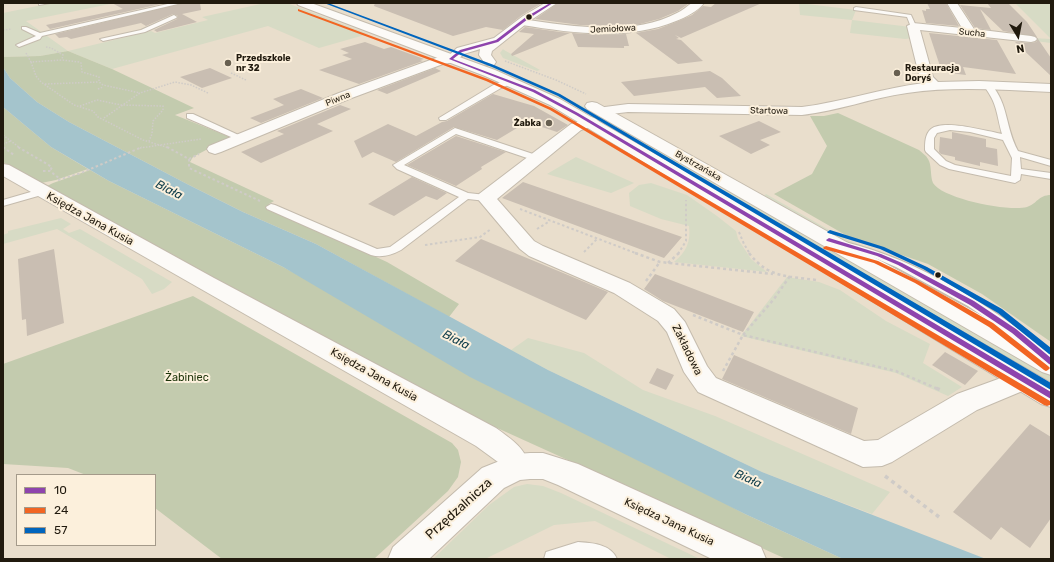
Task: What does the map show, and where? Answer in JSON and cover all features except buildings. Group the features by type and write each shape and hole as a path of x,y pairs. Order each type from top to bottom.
{"street":[{"name":"Bystrzańska","path":"302,3 462,55 488,56 555,88 596,117 1051,396"},
{"path":"488,56 497,41 522,22 552,3"},
{"name":"Jemiołowa","path":"522,22 591,31 614,30 662,22 689,11 699,3"},
{"name":"Sucha","path":"952,3 969,30"},
{"name":"Bystrzańska","path":"329,4 462,55 510,81 555,102 596,117 826,239 1051,365"},
{"path":"315,8 329,4"},
{"path":"913,26 927,79 935,86"},
{"name":"Sucha","path":"913,26 1031,39"},
{"name":"Piwna","path":"212,144 241,138 265,130 344,96 426,66 462,55 497,41"},
{"name":"Startowa","path":"596,117 628,108 820,110 898,91 935,86 1051,88"},
{"path":"489,201 536,158 576,127 596,117"},
{"name":"Księdza Jana Kusia","path":"3,169 52,184 486,437 508,453 517,467 544,466 554,469 749,559"},
{"name":"Zakładowa","path":"489,201 527,245 536,251 622,288 666,315 673,322 696,372 707,385 714,390 863,454 882,453 967,402 1023,380"},
{"name":"Przędzalnicza","path":"405,559 480,488 494,478 517,467"}],"lane":[{"path":"41,4 47,3"},
{"path":"18,45 38,38 39,35 179,3"},
{"path":"156,8 174,17 182,18"},
{"path":"856,9 909,16 913,26"},
{"path":"103,39 143,31 174,17"},
{"path":"24,28 39,35"},
{"path":"443,118 498,86 510,81"},
{"path":"988,86 998,99 1002,110 1007,138 1015,153 1017,171 1015,180 952,167 939,160 929,150 930,138 934,131 942,129 959,128 1007,138"},
{"path":"190,116 241,138"},
{"path":"489,201 452,189 398,165 455,131 536,158"},
{"path":"1015,153 1051,163"},
{"path":"1017,171 1051,176"},
{"path":"3,203 52,184"},
{"path":"271,206 376,253 390,252 407,240 489,201"},
{"path":"826,239 878,255 921,275 996,318 1051,362"},
{"path":"553,559 578,551 597,553 608,559"}],"path":[{"path":"39,47 47,47 58,51 63,54 62,60"},
{"path":"34,62 73,60 81,63 82,72 95,75 100,79 99,82 104,86 135,90 140,93"},
{"path":"31,62 36,76 51,90 74,105 93,111 98,117 104,118 139,138 153,144 166,146 188,159 189,168 271,206"},
{"path":"231,73 246,80"},
{"path":"104,118 140,93 182,80"},
{"path":"45,84 99,82"},
{"path":"175,82 191,85 208,93"},
{"path":"98,89 104,86"},
{"path":"80,106 97,100 121,105 153,104 163,106 162,112 153,121 152,134 149,141"},
{"path":"3,135 20,148 52,167 50,171 52,184 144,146 153,144 212,144"},
{"path":"3,144 12,141"},
{"path":"668,263 677,256 685,246 686,201 688,197"},
{"path":"407,240 425,245 480,237 500,221 485,205 489,201 660,262 820,280"},
{"path":"739,232 741,240 755,260 774,274"},
{"path":"635,296 660,262"},
{"path":"714,390 743,335 774,299 790,276"},
{"path":"686,312 743,335 896,371 967,402"},
{"path":"863,454 869,464 939,518"}],"green space":[{"path":"52,3 115,3 26,21 68,51 40,56 3,57 3,13"},
{"path":"265,3 287,3 368,34 319,48 268,26 112,69 68,51 151,31 155,33 208,20 202,17"},
{"path":"799,3 856,10 852,20 800,15"},
{"path":"1015,3 1051,3 1051,39"},
{"path":"852,20 911,27 913,38 905,39 850,33"},
{"path":"1032,38 1051,39 1051,43 1035,41"},
{"path":"503,49 540,70 537,71 503,58 500,53"},
{"path":"68,51 112,69 194,108 175,115 230,137 193,157 190,162 274,201 269,204 269,208 387,262 459,304 449,317 316,244 243,212 187,184 69,122 37,102 10,78 3,67 3,57 40,56"},
{"path":"491,66 532,81 577,103 717,184 711,186 573,105 527,83 486,67"},
{"path":"3,107 51,147 88,169 56,180 41,183 3,162"},
{"path":"838,113 919,150 929,161 933,183 939,189 949,194 977,203 1006,208 1027,207 1043,196 1051,195 1051,342 982,294 928,264 849,237 774,194 812,174 827,146 810,116 824,116"},
{"path":"576,157 634,183 611,193 547,174"},
{"path":"90,170 109,181 283,267 745,514 843,559 786,559 495,427 410,386 47,186"},
{"path":"651,183 687,195 717,216 736,231 738,239 751,259 767,272 674,262 687,246 689,226 661,219 630,206 629,193 639,185"},
{"path":"727,189 1051,376 1051,382 1021,367 721,191"},
{"path":"766,194 845,239 880,252 845,241 764,196"},
{"path":"61,218 71,224 63,229 69,233 80,229 172,282 164,289 152,294 142,279 57,229 3,244 3,235 8,233 8,231"},
{"path":"877,259 896,266 982,313 1002,328"},
{"path":"787,277 819,282 840,290 886,321 930,344 923,363 962,387 948,396 896,373 741,336"},
{"name":"Żabiniec","path":"193,296 452,443 458,450 461,462 458,477 448,491 374,559 222,559 156,509 156,474 83,474 68,468 3,464 3,364"},
{"path":"528,338 584,353 643,390 715,416 890,492 872,514 762,472 548,370 511,350"},
{"path":"527,484 543,486 561,493 700,559 671,559 595,521 554,525 485,559 433,559 489,505 514,487"}],"water":[{"name":"Biała","path":"3,67 10,78 37,102 69,122 243,212 316,244 548,370 762,472 986,559 843,559 745,514 470,377 283,267 109,181 51,147 3,107"}],"transit line":[{"name":"57","path":"325,3 493,66 559,95 1051,387"},
{"name":"10","path":"451,59 461,51 497,41 527,18 552,3"},
{"name":"24","path":"299,10 487,80 551,109 1047,403"},
{"name":"10","path":"451,59 534,91 577,114 1051,396"},
{"name":"57","path":"830,232 882,248 925,268 1000,311 1051,352"},
{"name":"10","path":"829,240 879,255 900,264 972,303 1014,331 1051,362"},
{"name":"24","path":"826,248 876,262 917,282 991,325 1046,368"}],"place":[{"name":"Przedszkole nr 32","path":"228,63"},
{"name":"Restauracja Doryś","path":"897,73"},
{"name":"Żabka","path":"549,123"}]}
